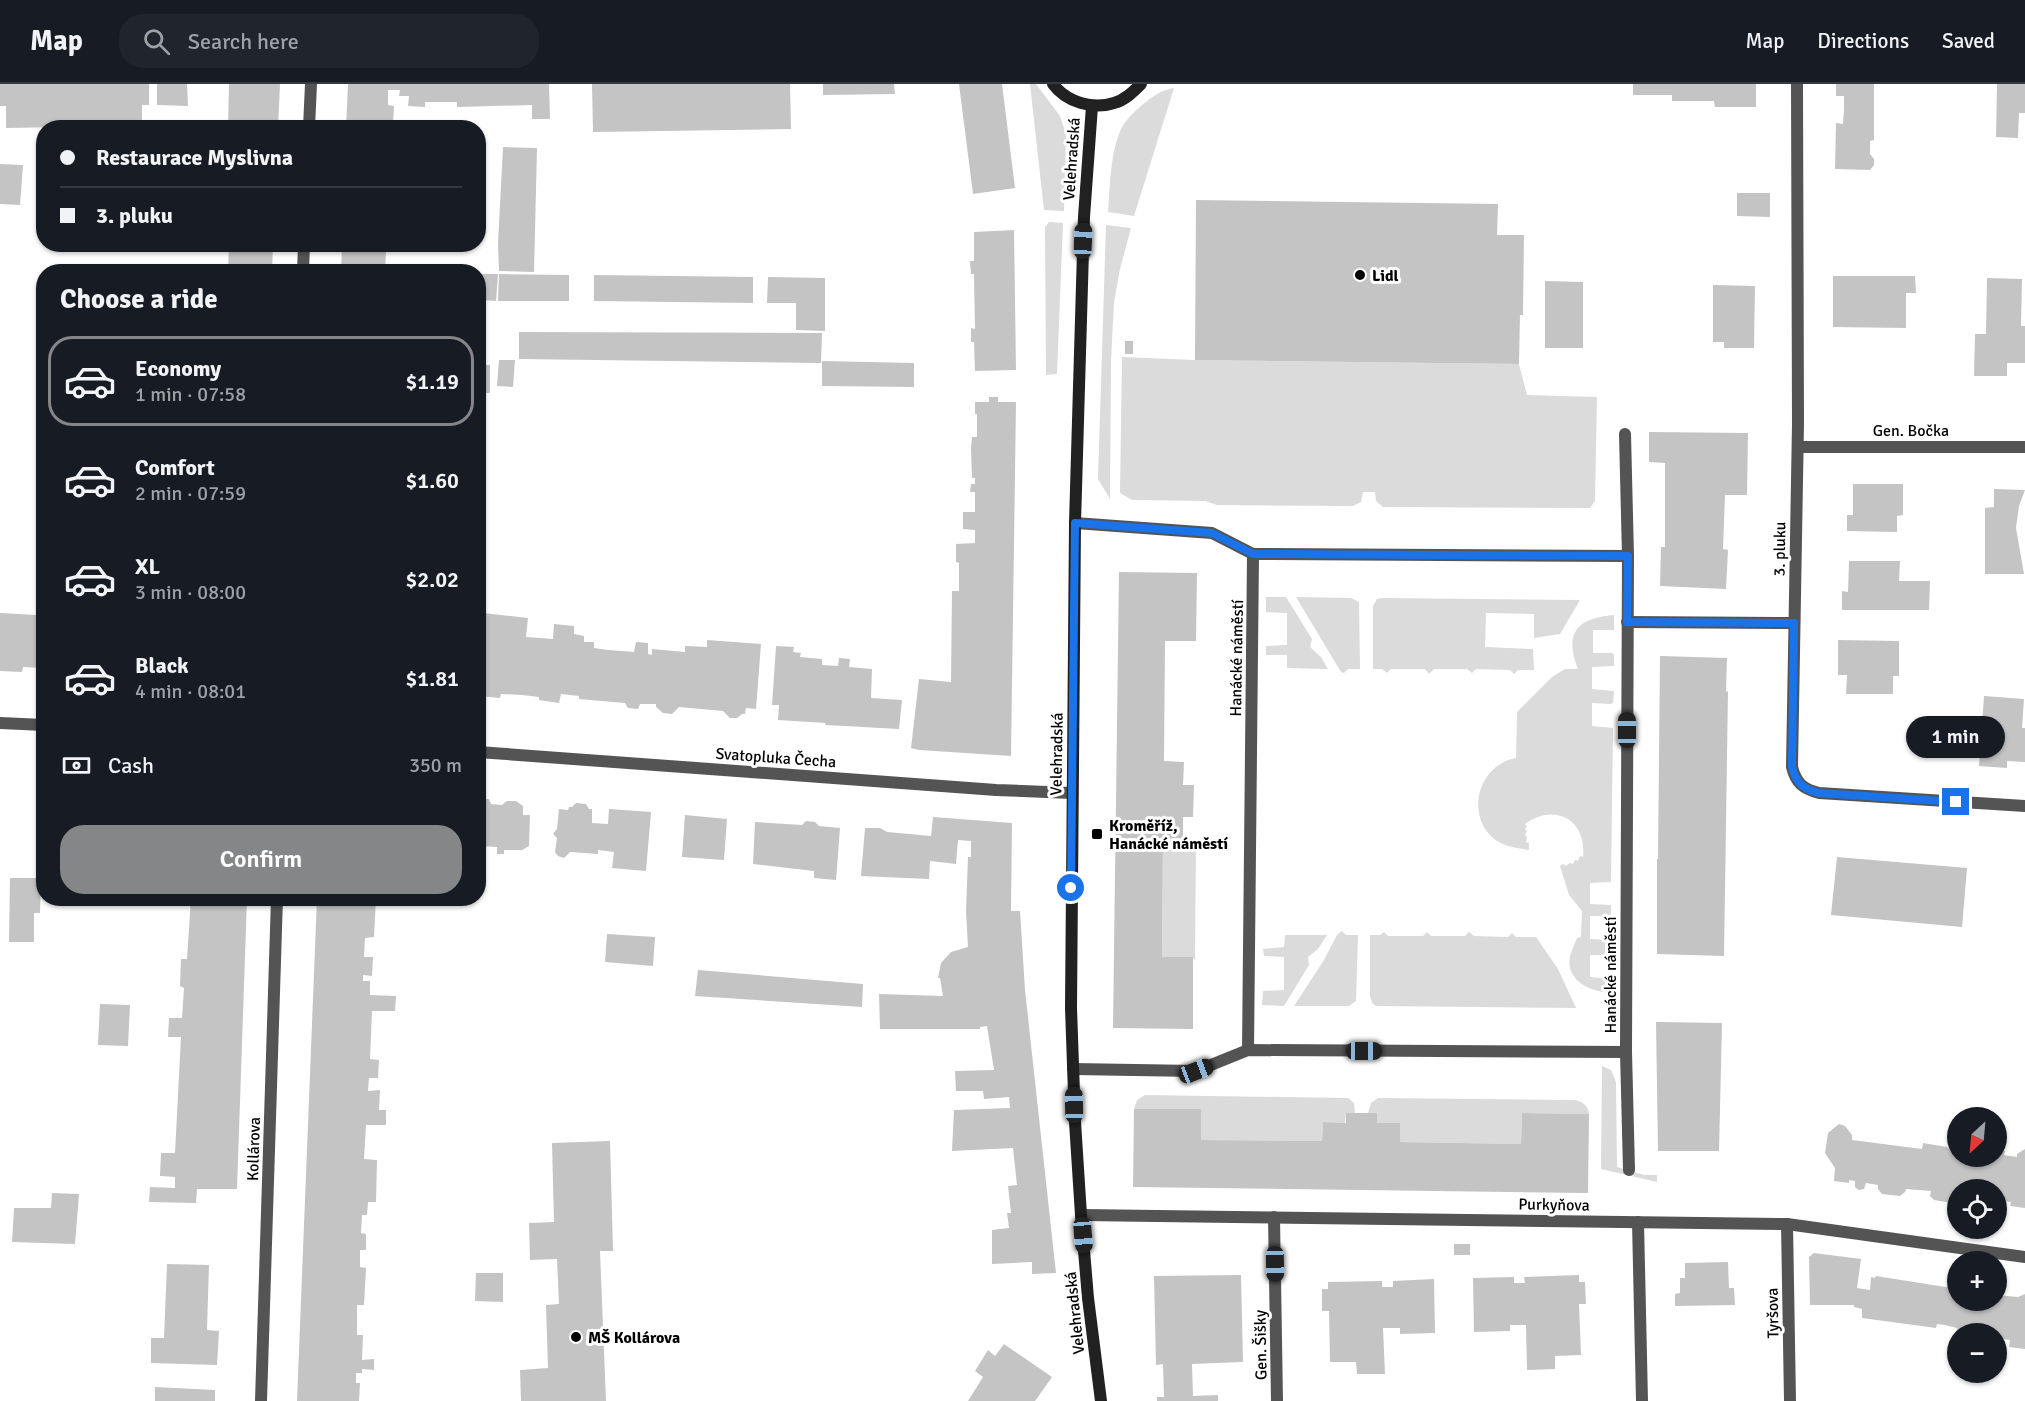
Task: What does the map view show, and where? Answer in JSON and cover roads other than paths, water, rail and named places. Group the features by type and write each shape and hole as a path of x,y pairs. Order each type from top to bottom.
{"main road":[{"name":"Velehradská","path":"1053,84 1073,100 1092,106 1113,104 1129,95 1141,84"},
{"name":"Velehradská","path":"1092,106 1084,217 1075,523 1072,793 1073,1069 1081,1215 1088,1298 1101,1401"}],"street":[{"path":"309,120 311,84"},
{"name":"3. pluku","path":"1797,84 1798,447 1792,767 1799,784 1819,793 2025,807"},
{"name":"Hanácké náměstí","path":"1073,1069 1196,1071 1248,1050 1626,1052 1628,556 1625,434"},
{"name":"Gen. Bočka","path":"1798,447 2025,447"},
{"path":"1075,523 1212,533 1253,554 1628,556"},
{"name":"Hanácké náměstí","path":"1248,1050 1253,554"},
{"path":"1627,622 1794,623"},
{"path":"0,723 36,725"},
{"name":"Svatopluka Čecha","path":"486,753 996,790 1072,793"},
{"name":"Kollárova","path":"261,1401 277,906"},
{"path":"1626,1052 1629,1170"},
{"name":"Purkyňova","path":"1081,1215 1787,1224 2025,1257"},
{"name":"Gen. Šišky","path":"1274,1217 1277,1401"},
{"path":"1638,1222 1642,1401"},
{"name":"Tyršova","path":"1787,1224 1790,1401"}],"place":[{"name":"Lidl","path":"1360,275"},
{"name":"Kroměříž, Hanácké náměstí","path":"1097,834"},
{"name":"MŠ Kollárova","path":"576,1337"}]}
